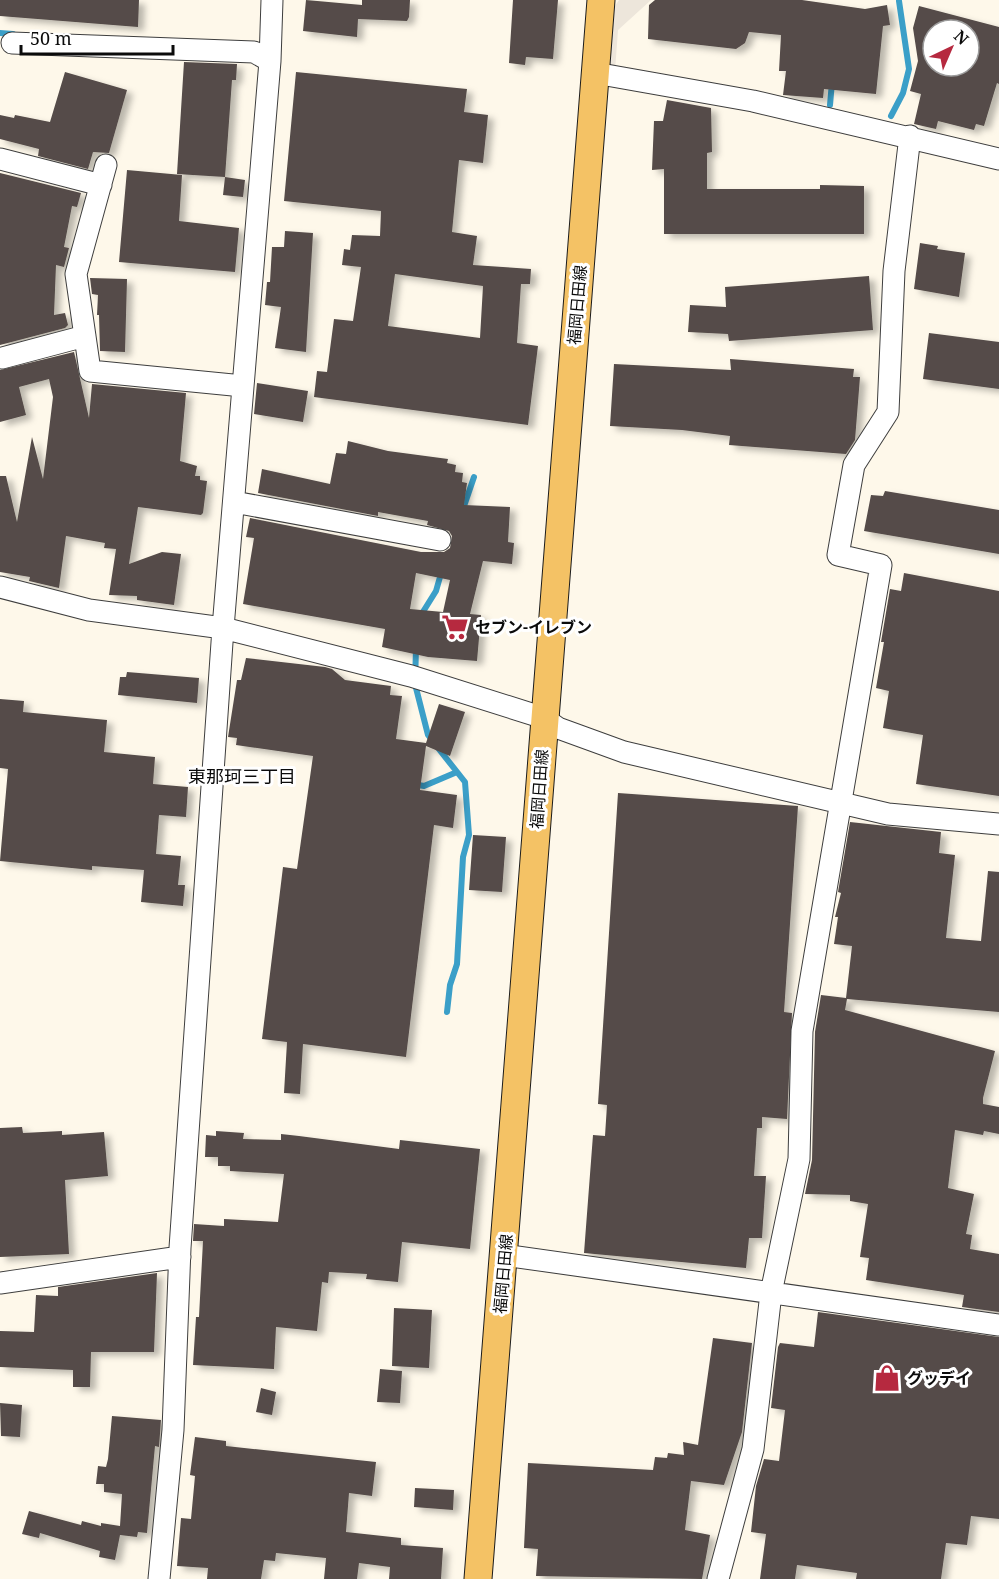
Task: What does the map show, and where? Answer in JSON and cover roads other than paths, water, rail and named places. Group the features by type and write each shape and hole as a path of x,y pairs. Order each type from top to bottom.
{"main road":[{"name":"福岡日田線","path":"478,1579 601,0"}],"street":[{"path":"159,1579 173,1430 180,1257 223,628 270,61 272,0"},
{"path":"12,43 254,52 270,61"},
{"path":"595,73 753,101 910,136 999,159"},
{"path":"718,1579 753,1449 771,1293 799,1159 802,1031 843,803 881,565 838,555 854,465 888,412 894,271 910,136"},
{"path":"0,159 100,185"},
{"path":"106,165 76,274 90,371 243,386"},
{"path":"2,358 85,336"},
{"path":"234,502 440,540"},
{"path":"0,587 89,610 223,628 411,676 544,718 558,728 624,752 888,814 999,824"},
{"path":"504,1255 999,1324"},
{"path":"0,1284 180,1257"}],"waterway":[{"path":"891,116 903,93 909,69 899,1"},
{"path":"0,33 13,34"},
{"path":"830,105 832,82"},
{"path":"462,512 474,477"},
{"path":"421,615 436,591 442,570"},
{"path":"416,648 415,684 428,735 432,740"},
{"path":"438,748 465,782 469,835 463,857 457,964 450,985 447,1012"},
{"path":"413,784 424,786 457,772"}],"place":[{"name":"セブン-イレブン","path":"455,627"},
{"name":"グッデイ","path":"887,1378"}],"district":[{"name":"東那珂三丁目","path":"242,776"}]}
